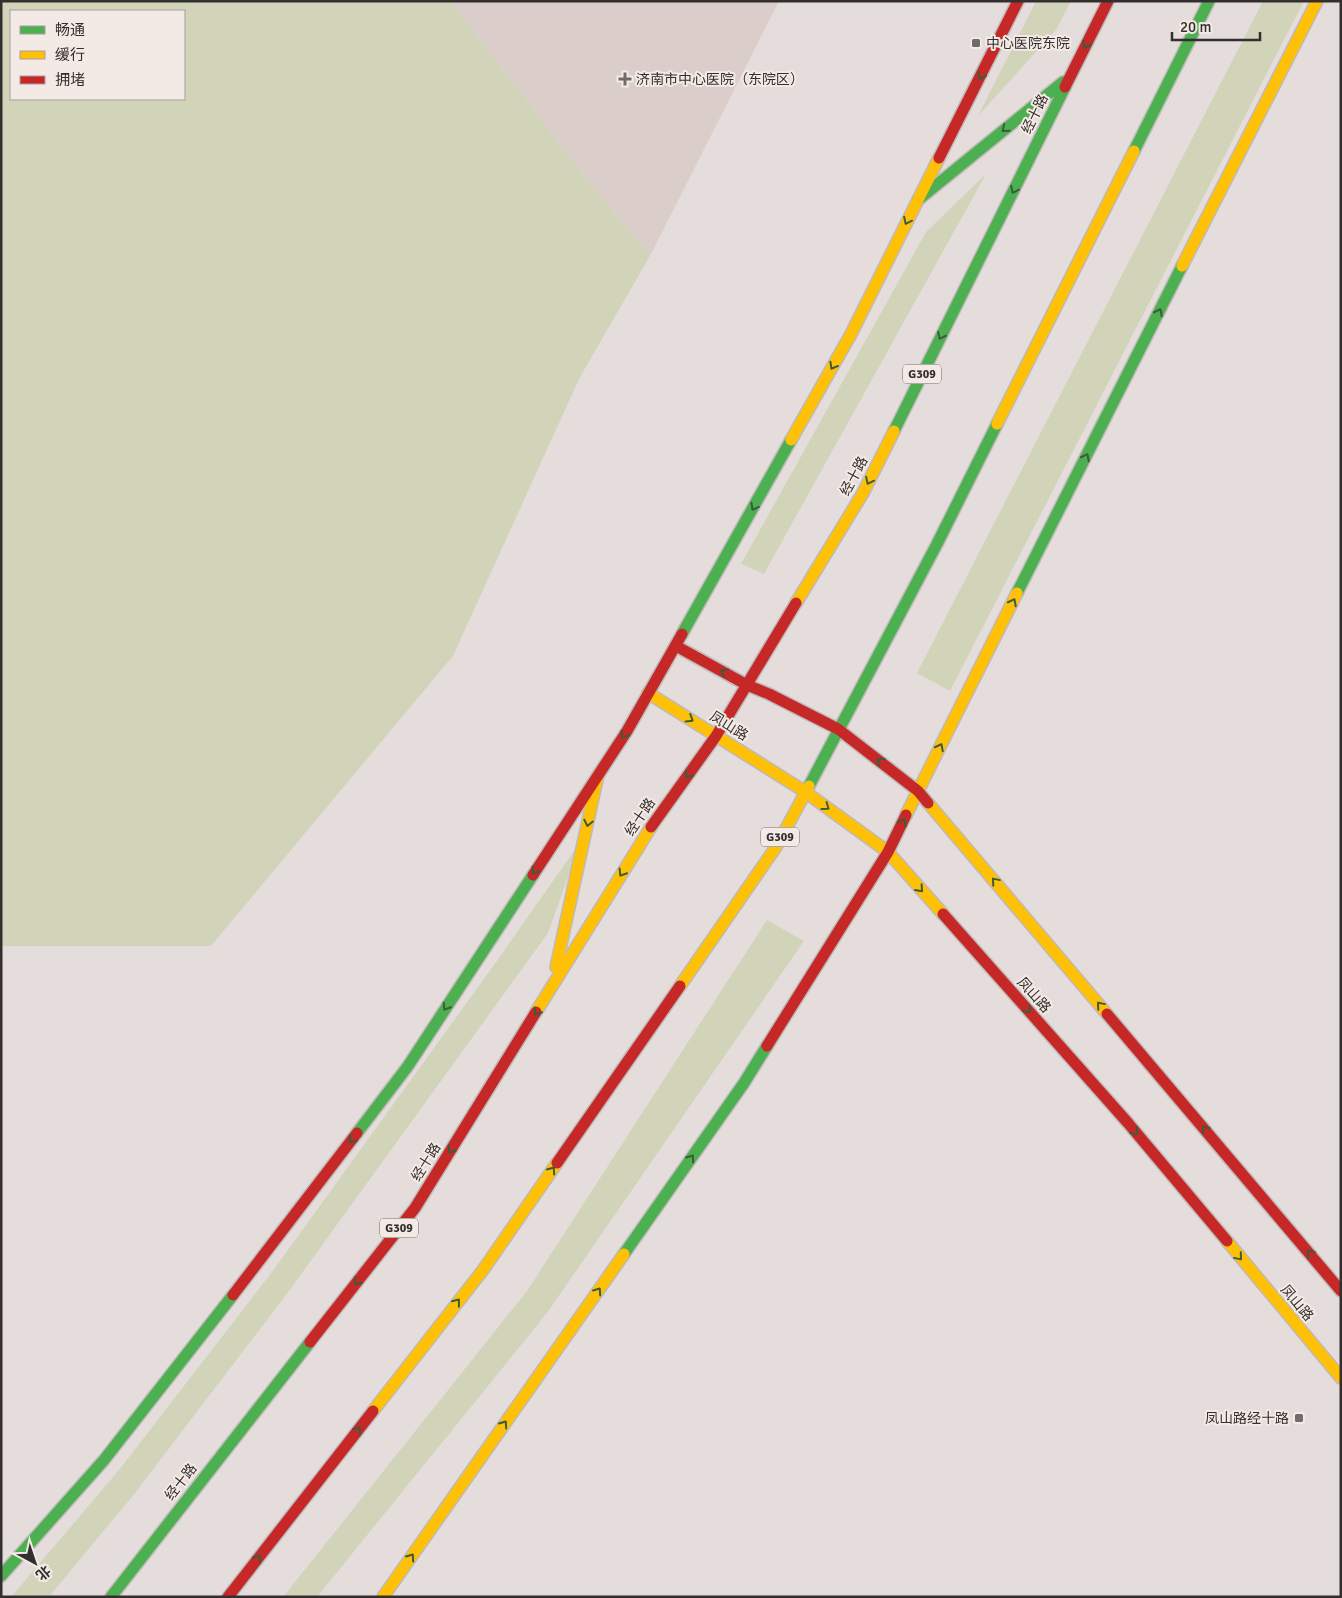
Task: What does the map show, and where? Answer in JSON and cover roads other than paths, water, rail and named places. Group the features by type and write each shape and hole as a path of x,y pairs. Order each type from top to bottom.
{"main road":[{"path":"1,1576 104,1460 408,1066 627,731 851,334 1018,1"},
{"name":"经十路","path":"111,1597 415,1208 648,832 716,736 863,493 1108,1"},
{"name":"G309","path":"228,1597 483,1270 776,847 804,791 937,544 1209,1"},
{"path":"383,1597 744,1083 888,852 1080,467 1317,1"},
{"path":"918,200 1070,76"},
{"path":"676,646 747,685 838,729 918,791 1341,1291"},
{"name":"凤山路","path":"648,693 804,791 888,852 1128,1123 1341,1378"},
{"path":"552,988 598,775"}],"place":[{"name":"中心医院东院","path":"976,43"},
{"name":"济南市中心医院（东院区）","path":"625,79"},
{"name":"凤山路经十路","path":"1299,1418"}]}
